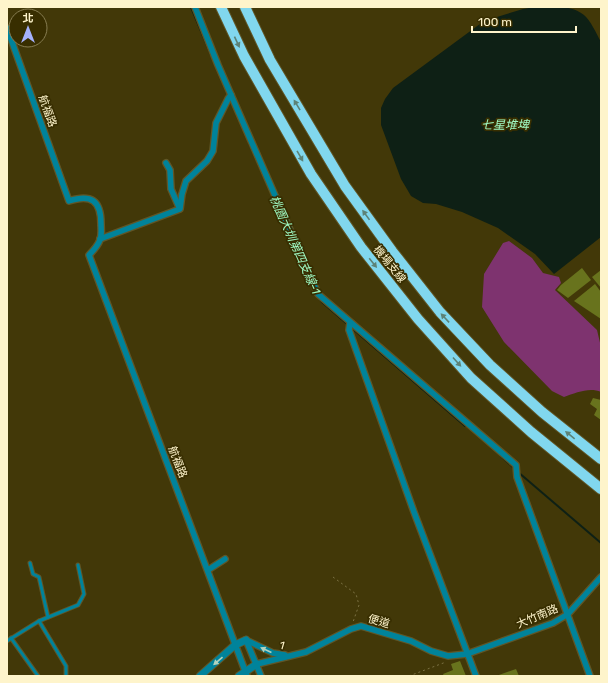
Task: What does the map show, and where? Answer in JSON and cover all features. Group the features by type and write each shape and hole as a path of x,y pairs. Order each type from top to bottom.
{"highway":[{"name":"機場支線","path":"220,7 244,56 311,174 361,247 418,319 471,378 530,432 601,488"},
{"name":"機場支線","path":"245,7 270,60 345,186 392,251 440,312 496,371 542,412 601,459"}],"street":[{"path":"195,7 231,95 318,294 516,465 517,477 590,676"},
{"name":"航福路","path":"7,28 69,201 80,198 90,198 97,203 101,212 100,239 90,255 246,673"},
{"path":"180,209 186,181 207,161 213,151 216,123 231,95"},
{"path":"166,163 170,170 171,189 180,209"},
{"path":"100,239 180,209"},
{"path":"350,323 349,330 414,512 476,676"},
{"path":"208,570 225,559"},
{"name":"大竹南路","path":"468,654 553,623 568,614 601,577"},
{"name":"便道","path":"287,656 306,652 351,628 361,626 411,641 431,651 448,656 468,654"},
{"path":"200,676 235,645 246,640 262,676"},
{"name":"1","path":"246,640 273,653 287,656"},
{"name":"1","path":"257,664 287,656"},
{"path":"239,676 246,673 257,664"}],"lane":[{"path":"30,563 33,574 39,578 48,617"},
{"path":"7,640 39,621 78,605 84,594 78,564"},
{"path":"39,621 66,666 66,676"},
{"path":"11,638 38,676"}],"path":[{"path":"333,577 356,594 359,605 351,628"},
{"path":"409,676 446,662"}],"shaded area":[{"path":"509,241 532,258 543,273 559,277 561,283 555,290 597,330 601,347 601,392 587,390 564,397 552,391 504,342 482,307 484,274 503,243"}],"water":[{"name":"七星堆埤","path":"535,7 561,7 579,11 589,20 601,42 601,237 554,274 535,254 498,228 462,212 436,204 423,203 411,196 401,179 381,125 381,108 385,99 393,88 484,21 523,9"}],"building":[{"path":"582,268 591,280 568,298 557,290 561,285"},
{"path":"601,270 601,288 592,277"},
{"path":"595,284 601,292 601,319 574,301"},
{"path":"593,398 601,400 601,420 594,415 597,409 590,404"},
{"path":"460,661 466,676 444,676 443,674 453,670 451,664"},
{"path":"516,669 519,676 496,676"}],"waterway":[{"name":"桃園大圳第四支線-1","path":"191,7 211,55"},
{"name":"桃園大圳第四支線-1","path":"249,143 312,286"},
{"name":"桃園大圳第四支線-1","path":"316,295 323,303 465,426"},
{"name":"桃園大圳第四支線-1","path":"501,456 515,469"},
{"name":"桃園大圳第四支線-1","path":"518,472 601,543"}]}
